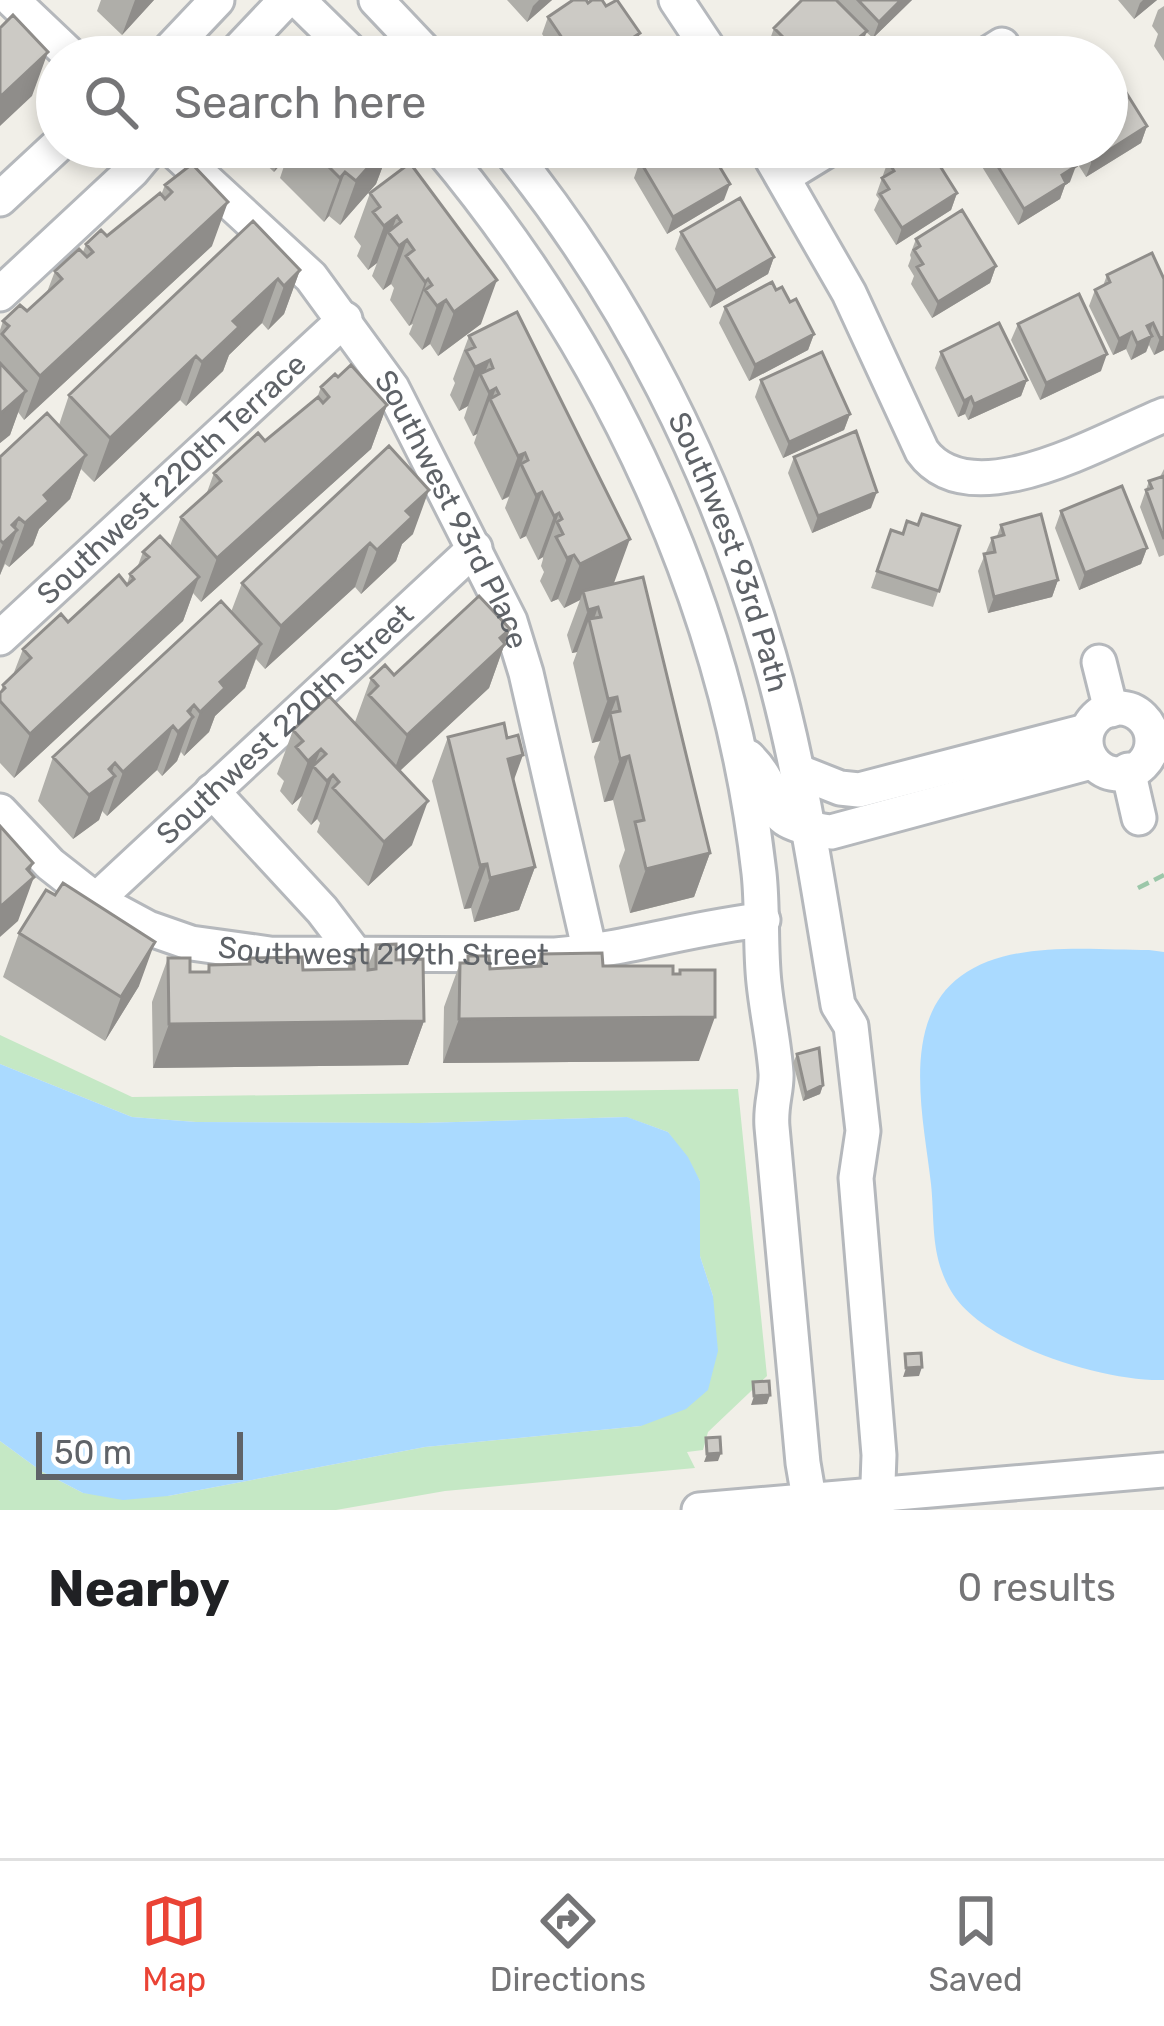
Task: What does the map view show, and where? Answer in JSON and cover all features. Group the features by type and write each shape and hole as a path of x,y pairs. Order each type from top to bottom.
{"street":[{"path":"12,0 50,36"},
{"path":"184,36 217,0"},
{"path":"252,36 286,0"},
{"path":"298,0 335,36"},
{"path":"376,0 410,36"},
{"path":"676,0 700,36"},
{"path":"0,199 36,166"},
{"path":"0,294 134,168"},
{"name":"Southwest 93rd Place","path":"193,168 294,260 345,320 392,388 475,548 510,621 526,673 590,952"},
{"name":"Southwest 93rd Path","path":"455,168 555,306 628,438 688,578 738,747 753,824 763,920 764,983 754,1012 759,1082 770,1101 809,1505"},
{"name":"Southwest 93rd Path","path":"523,168 607,288 680,423 750,594 797,771 838,1005 851,1026 861,1109 856,1178 875,1408 877,1502"},
{"path":"778,168 858,312 922,451 951,476 979,480 1018,472 1164,415"},
{"path":"784,177 798,168"},
{"name":"Southwest 220th Terrace","path":"0,638 345,320"},
{"name":"Southwest 220th Street","path":"95,901 475,548"},
{"path":"1099,662 1118,725 1110,773 1148,755"},
{"path":"738,747 764,773 781,817 789,825 831,832 1118,725"},
{"path":"797,771 840,788 859,790 1118,725 1154,730 1138,818"},
{"path":"212,791 322,910 353,952"},
{"name":"Southwest 219th Street","path":"0,811 50,864 95,901 148,928 236,952 590,952 719,924 763,920"},
{"path":"699,1510 877,1502 1164,1470"}],"path":[{"path":"1138,888 1164,875"}],"green space":[{"path":"0,1035 132,1097 738,1089 767,1376 708,1432 703,1450 687,1452 695,1468 445,1491 336,1510 0,1510 0,1441 41,1471 83,1493 168,1496 425,1447 641,1426 713,1296 700,1256 700,1181 668,1132 626,1117 420,1123 196,1122 132,1117 0,1064"}],"water":[{"path":"1027,952 1164,952 1164,1380 1110,1375 1047,1356 989,1328 967,1310 944,1278 936,1251 921,1102 922,1045 929,1018 961,976"},
{"path":"0,1064 132,1117 196,1122 420,1123 627,1117 668,1132 700,1181 700,1256 713,1296 718,1351 708,1390 686,1409 641,1426 425,1447 168,1496 123,1500 83,1493 41,1471 0,1441"}],"building":[{"path":"573,0 602,0 606,6 617,0 640,33 561,36 548,17"},
{"path":"802,0 836,0 867,31 861,36 782,36 774,28"},
{"path":"858,0 901,0 879,22"},
{"path":"13,15 36,39 36,63 0,97 0,28"},
{"path":"1128,96 1147,126 1128,138"},
{"path":"187,168 196,168 228,202 40,376 2,334 9,326 3,321 20,305 27,311 62,279 55,271 79,249 87,257 93,252 86,244 101,230 107,236 160,193 165,199 172,192 165,185"},
{"path":"330,168 367,168 356,181 345,172 340,178"},
{"path":"403,168 414,168 497,280 454,312 446,300 437,306 425,290 432,285 406,256 414,250 407,240 399,246 388,232 401,222 397,216 384,226 373,212 380,207 370,193"},
{"path":"644,168 720,168 730,184 673,217"},
{"path":"941,168 957,193 902,228 880,194 889,189 882,178 894,171"},
{"path":"999,168 1073,168 1062,175 1066,183 1024,209"},
{"path":"740,198 774,257 716,291 681,232"},
{"path":"962,210 996,266 938,302 917,267 923,264 914,250 920,246 916,239"},
{"path":"253,221 300,270 284,286 278,279 233,321 239,327 202,362 196,356 110,438 69,395"},
{"path":"1152,253 1164,279 1164,336 1160,338 1153,323 1147,326 1152,336 1137,343 1132,332 1119,339 1095,290 1110,282 1107,275"},
{"path":"772,282 776,290 782,287 790,302 796,299 814,334 755,365 725,307"},
{"path":"1079,294 1107,354 1046,383 1018,324"},
{"path":"517,312 630,539 580,564 574,555 567,558 556,537 563,534 557,522 562,519 559,513 554,516 542,492 536,495 521,464 528,460 525,453 518,456 490,399 499,394 496,388 489,392 480,374 493,368 490,360 475,367 466,351 475,347 469,336"},
{"path":"999,323 1027,380 974,404 971,397 964,401 941,352"},
{"path":"822,352 850,414 789,442 761,380"},
{"path":"0,363 26,391 0,414"},
{"path":"351,365 387,405 217,558 181,517 221,481 214,473 258,433 265,441 318,397 323,403 329,397 321,387"},
{"path":"47,413 86,455 44,495 49,501 25,523 19,518 12,525 17,530 3,543 0,457"},
{"path":"856,431 877,492 818,516 794,457"},
{"path":"389,446 429,490 406,511 412,517 377,550 370,543 281,626 242,583"},
{"path":"1164,476 1164,539 1146,490 1152,488 1149,481"},
{"path":"1122,486 1147,548 1085,573 1061,511"},
{"path":"922,514 960,526 939,591 877,571 891,530 903,534 907,521 918,525"},
{"path":"1041,514 1058,580 994,597 984,554 995,552 992,538 1004,535 1001,525"},
{"path":"160,536 199,577 30,734 0,701 3,685 31,658 23,649 61,614 68,622 119,575 127,585 134,579 130,574 149,557 143,552"},
{"path":"643,577 710,853 646,869 635,822 644,820 629,756 620,759 610,713 620,711 617,697 608,699 589,619 601,617 598,607 588,610 583,591"},
{"path":"479,596 510,629 500,638 505,644 407,735 369,695 378,686 371,678 385,665 394,675"},
{"path":"221,601 261,644 220,682 225,688 200,712 194,705 188,711 193,717 178,732 173,726 123,772 115,763 109,769 115,776 89,795 53,757"},
{"path":"329,696 428,801 384,842 333,788 339,782 333,775 327,781 313,766 326,754 321,749 308,761 296,747 303,741 293,730"},
{"path":"504,723 507,738 518,735 523,755 508,759 535,867 490,878 487,864 480,865 448,737"},
{"path":"0,826 33,863 27,869 34,877 0,907"},
{"path":"63,883 155,942 121,997 19,933 46,890 55,895"},
{"path":"396,944 396,960 423,959 424,1021 169,1024 168,958 190,958 190,972 209,972 209,965 250,964 250,958 302,957 303,970 354,969 353,950 368,950 368,970 376,969 376,945"},
{"path":"602,953 603,966 673,966 673,974 715,970 715,1017 459,1019 460,963 468,963 468,956 489,956 490,969 541,966 541,954"},
{"path":"819,1048 823,1085 806,1093 797,1054"},
{"path":"921,1353 922,1367 906,1368 905,1354"},
{"path":"769,1381 770,1395 754,1396 753,1382"},
{"path":"720,1437 721,1453 707,1454 706,1438"}]}
